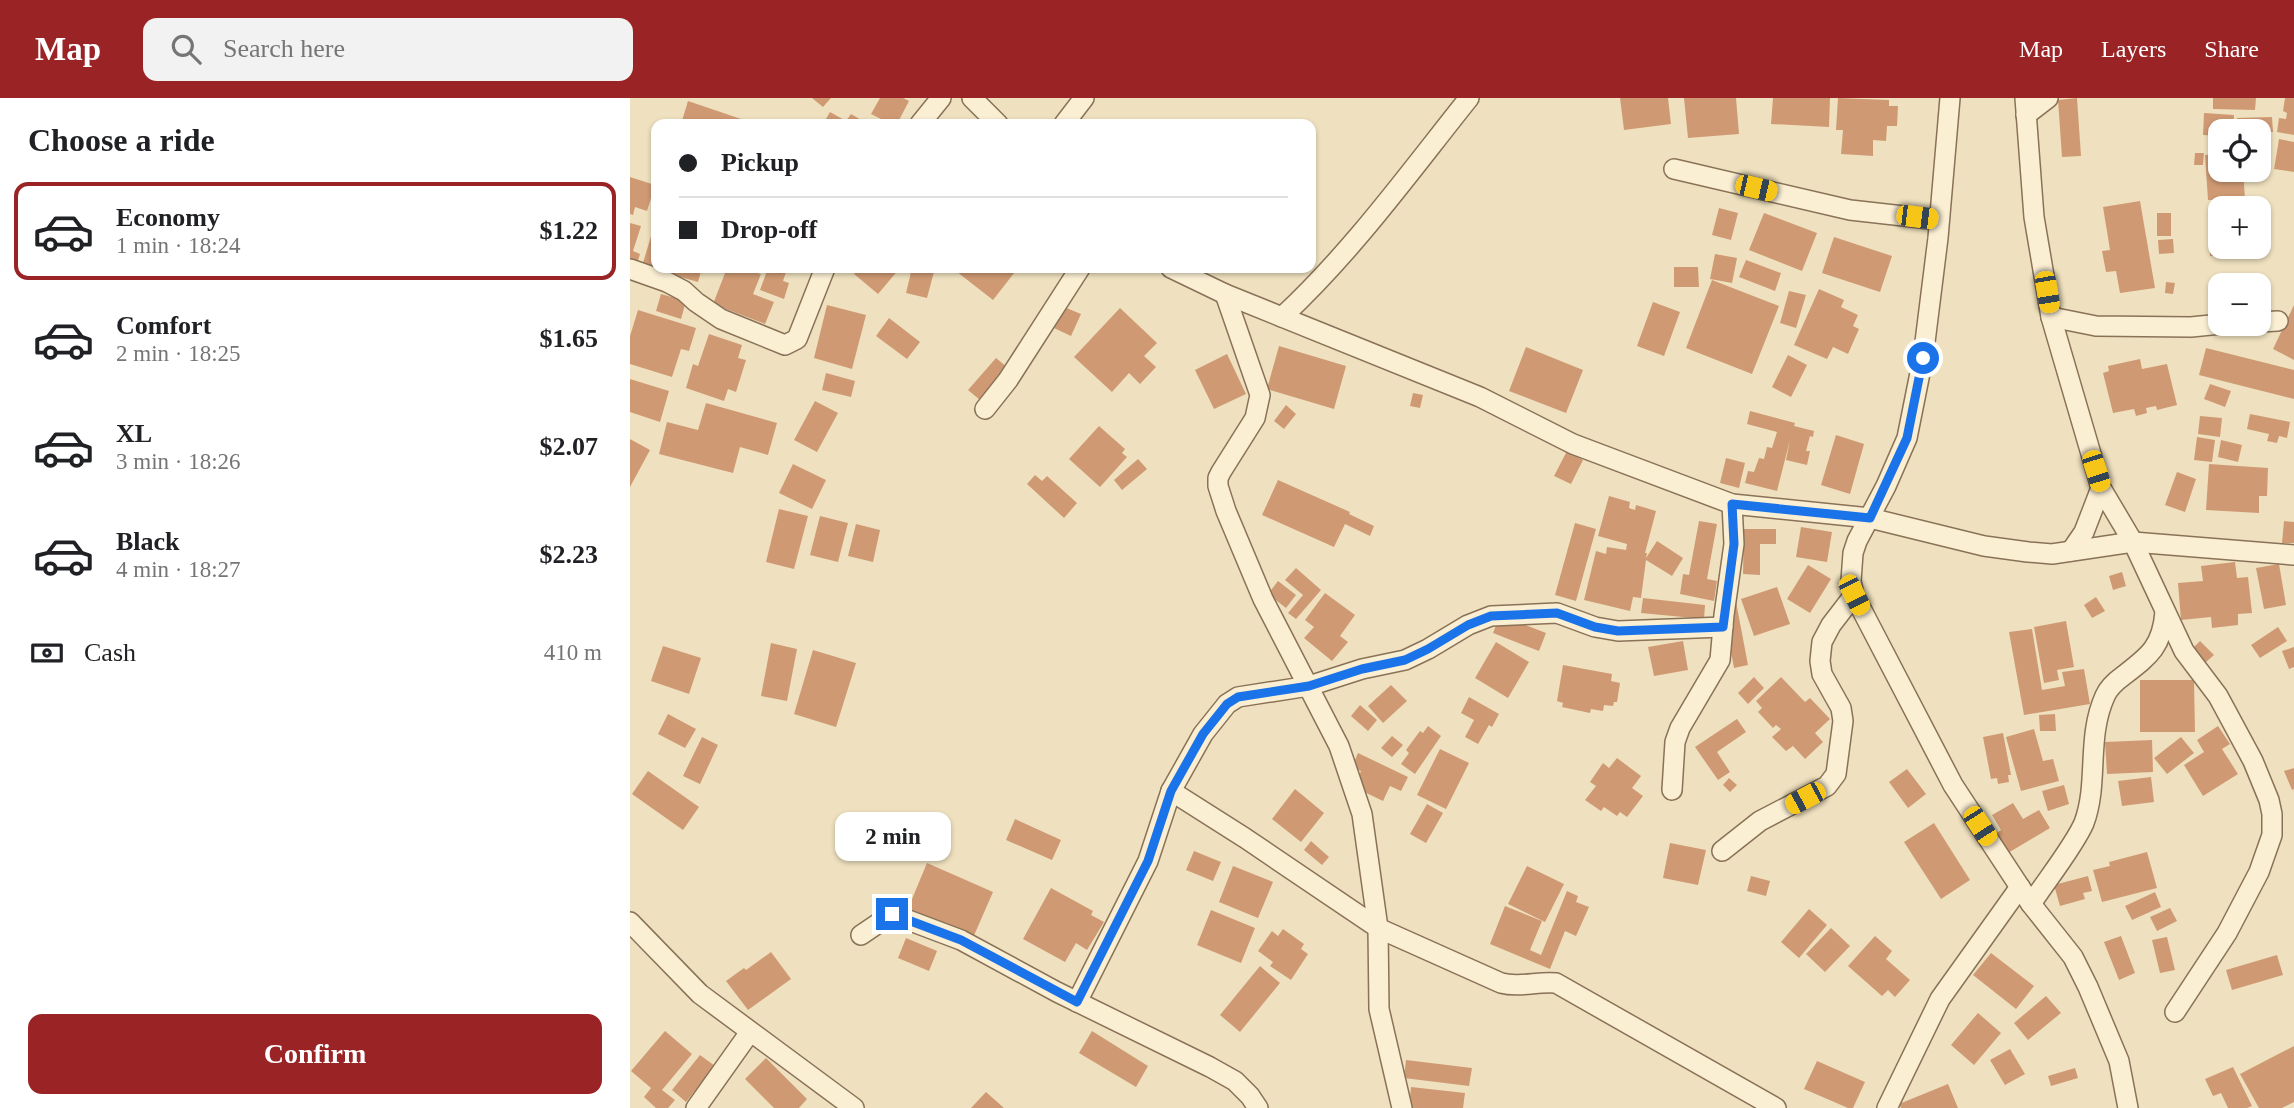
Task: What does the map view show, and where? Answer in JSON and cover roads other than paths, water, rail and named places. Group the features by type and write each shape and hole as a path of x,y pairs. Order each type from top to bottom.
{"street":[{"path":"924,119 941,98"},
{"path":"972,98 993,119"},
{"path":"1067,119 1084,98"},
{"path":"1282,317 1362,234 1469,98"},
{"path":"1950,98 1923,358 1907,438 1857,541 1853,553 1851,581 1854,595 1953,785 2025,896 2073,957 2119,1061 2128,1108"},
{"path":"2048,98 2026,106 2034,217 2052,317 2101,488 2133,542 2184,651 2218,696 2253,761 2269,800 2273,825 2259,872 2227,933 2175,1012"},
{"path":"1674,169 1850,209 1939,220"},
{"path":"630,269 684,291 721,319 785,345 797,339 823,273"},
{"path":"985,409 1008,380 1077,273"},
{"path":"1181,273 1225,294 1480,397 1573,444 1732,504 1870,518 1984,546 2028,552 2052,554 2133,542 2294,555"},
{"path":"1225,294 1260,395 1255,418 1231,453 1218,478 1218,486 1226,512 1264,599 1339,746 1362,814 1378,928 1379,1009 1402,1108"},
{"path":"2052,317 2108,326 2208,325"},
{"path":"2071,551 2084,532 2101,488"},
{"path":"1672,790 1675,742 1680,728 1720,660 1734,544 1732,504"},
{"path":"1722,851 1760,821 1827,786 1836,774 1843,721 1841,708 1822,674 1822,642 1854,595"},
{"path":"1886,1108 1940,999 2084,823 2090,797 2093,743 2106,693 2115,682 2157,647 2164,626 2165,612"},
{"path":"1077,1002 1148,861 1171,791 1203,734 1227,704 1238,697 1309,686 1362,669 1405,660 1468,625 1491,616 1557,613 1595,627 1618,631 1723,627"},
{"path":"1171,791 1378,928 1501,983 1519,986 1556,983 1776,1108"},
{"path":"861,935 887,916 897,915 961,940 1077,1002 1227,1076 1250,1096 1258,1108"},
{"path":"630,922 701,994 854,1108"},
{"path":"696,1108 750,1032"}]}
